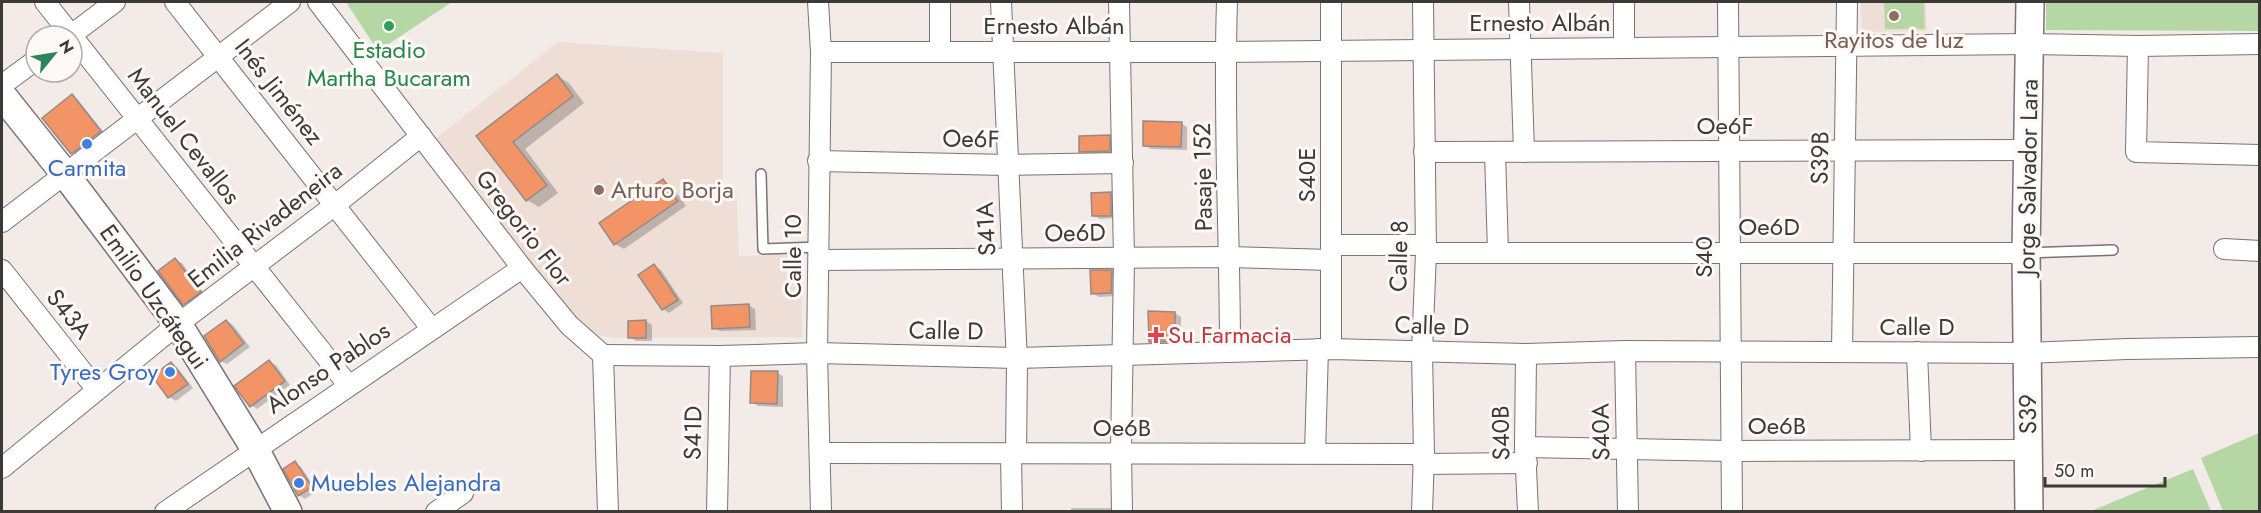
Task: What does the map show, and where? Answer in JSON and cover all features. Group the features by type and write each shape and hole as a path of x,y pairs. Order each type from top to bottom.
{"street":[{"name":"Manuel Cevallos","path":"45,2 62,24"},
{"path":"84,25 115,2"},
{"name":"Inés Jiménez","path":"175,2 431,328"},
{"path":"2,222 290,2"},
{"name":"Gregorio Flor","path":"318,2 522,268 569,326 603,355"},
{"name":"Calle 10","path":"819,2 821,52 818,161 820,254 818,353 821,512"},
{"path":"940,2 940,52"},
{"name":"S41A","path":"1001,2 1017,358 1012,512"},
{"path":"1119,2 1124,258 1122,512"},
{"name":"Pasaje 152","path":"1227,2 1225,52 1230,351"},
{"name":"S40E","path":"1315,453 1332,252 1331,2"},
{"name":"Calle 8","path":"1422,512 1424,459 1422,352 1426,249 1423,2"},
{"path":"1519,2 1524,152"},
{"path":"1624,2 1624,48"},
{"name":"S40","path":"1728,2 1732,512"},
{"name":"S39B","path":"1842,352 1847,2"},
{"name":"Jorge Salvador Lara","path":"2027,353 2026,150 2030,2"},
{"name":"Ernesto Albán","path":"821,52 1225,52 2259,44"},
{"path":"2138,46 2136,152 2259,155"},
{"name":"Manuel Cevallos","path":"84,51 349,386"},
{"path":"2,85 24,69"},
{"name":"Emilio Uzcátegui","path":"2,95 65,174 178,324 255,449 288,512"},
{"name":"Emilia Rivadeneira","path":"6,456 97,390 178,324 255,267 421,136"},
{"name":"Oe6F","path":"1424,152 2026,150"},
{"path":"1495,152 1498,253"},
{"name":"Oe6F","path":"818,161 1008,165 1123,163"},
{"name":"Oe6D","path":"820,254 1013,260 1230,257 1426,249 1498,253 2026,253"},
{"path":"2224,249 2259,251"},
{"name":"Alonso Pablos","path":"165,512 431,328 522,268"},
{"name":"S43A","path":"2,270 97,390"},
{"name":"Calle D","path":"603,355 720,356 818,353 1017,358 1325,349 1526,354 1625,351 2027,353 2259,347"},
{"name":"S40A","path":"1625,351 1628,512"},
{"path":"1917,352 1921,451"},
{"name":"S39","path":"2027,353 2029,512"},
{"name":"S40B","path":"1526,354 1528,512"},
{"path":"603,355 608,512"},
{"name":"S41D","path":"717,512 720,356"},
{"name":"Oe6B","path":"820,453 1315,453 1424,459 1627,448 1731,451 2028,450"},
{"path":"436,512 463,493"}],"lane":[{"path":"761,174 763,249 820,254"},
{"name":"Oe6D","path":"2026,253 2113,250"}],"shaded area":[{"name":"Rayitos de luz","path":"1861,2 1926,2 1927,31 1862,32"},
{"name":"Arturo Borja","path":"558,42 723,53 723,190 736,189 739,256 801,254 802,337 616,338 595,335 580,328 435,139"}],"green space":[{"name":"Estadio Martha Bucaram","path":"346,2 452,2 378,51"},
{"path":"1884,2 1924,2 1925,29 1885,29"},
{"path":"2046,2 2259,2 2259,31 2046,30"},
{"path":"2259,433 2259,511 2223,511 2201,458"},
{"path":"2193,469 2211,511 2091,511"}],"building":[{"path":"557,74 573,96 513,142 547,185 526,201 476,136"},
{"path":"72,94 101,131 71,154 42,118"},
{"path":"1143,121 1182,122 1181,147 1143,146"},
{"path":"1110,135 1110,151 1079,152 1079,136"},
{"path":"663,179 678,201 614,245 599,223"},
{"path":"1111,192 1111,216 1092,216 1091,193"},
{"path":"175,258 201,292 183,305 158,271"},
{"path":"654,264 678,300 662,310 638,275"},
{"path":"1090,270 1112,270 1111,293 1091,294"},
{"path":"749,304 750,327 712,329 711,306"},
{"path":"1148,311 1175,312 1175,341 1149,342"},
{"path":"226,320 244,343 220,362 204,336"},
{"path":"646,320 646,338 628,338 628,321"},
{"path":"269,360 285,381 250,407 234,386"},
{"path":"171,362 188,384 168,398 152,376"},
{"path":"751,371 778,371 777,404 750,403"},
{"path":"295,461 312,487 298,496 283,469"}],"place":[{"name":"Rayitos de luz","path":"1894,16"},
{"name":"Estadio Martha Bucaram","path":"389,26"},
{"name":"Carmita","path":"87,144"},
{"name":"Arturo Borja","path":"599,190"},
{"name":"Su Farmacia","path":"1156,335"},
{"name":"Tyres Groy","path":"170,372"},
{"name":"Muebles Alejandra","path":"299,483"}]}
